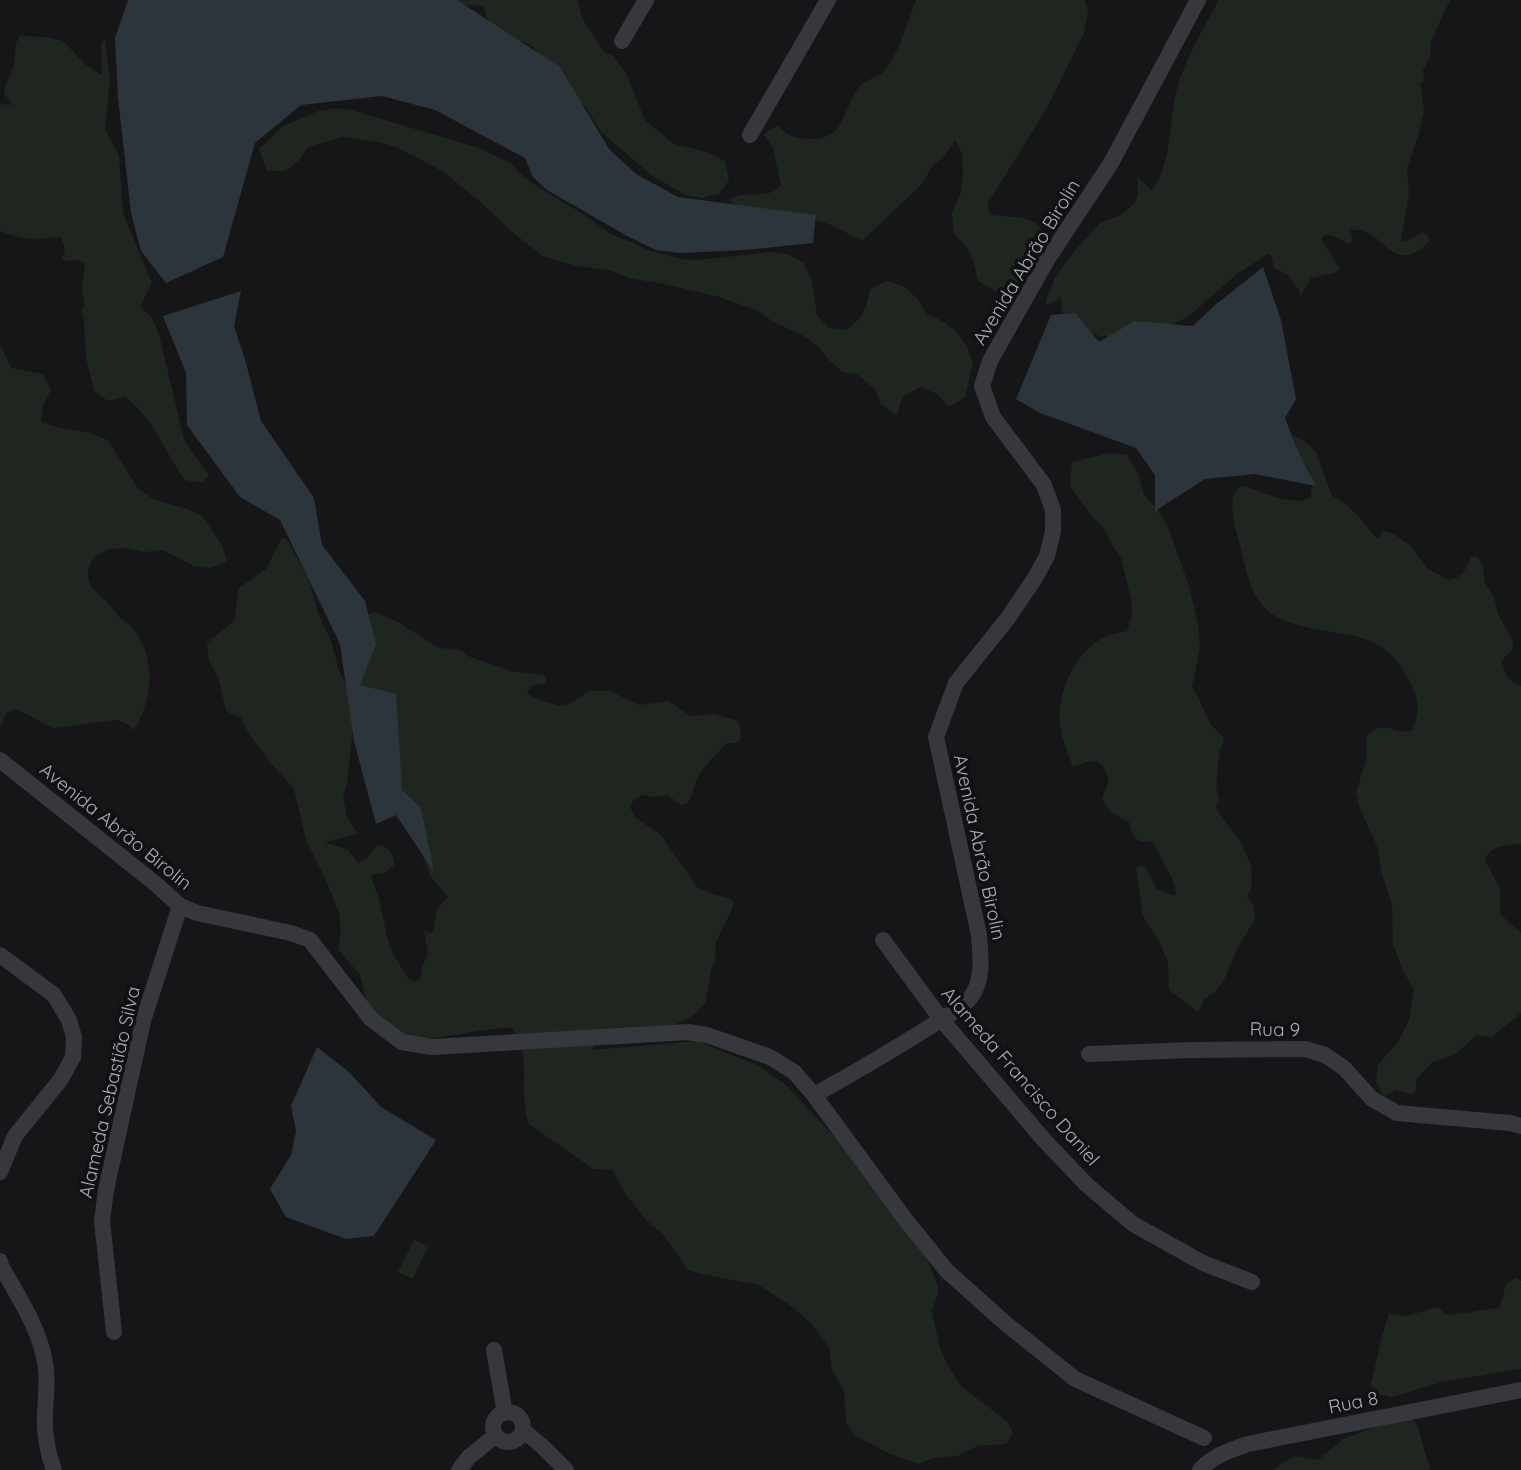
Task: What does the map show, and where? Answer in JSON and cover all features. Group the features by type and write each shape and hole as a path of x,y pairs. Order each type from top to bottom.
{"street":[{"path":"622,41 646,0"},
{"path":"750,135 828,0"},
{"name":"Avenida Abrão Birolin","path":"0,760 180,906 197,913 291,933 310,940 371,1019 402,1042 432,1047 688,1032 707,1035 770,1057 794,1072 819,1102 964,1004 975,990 980,975 979,935 936,737 956,683 1008,618 1035,578 1047,556 1053,531 1053,510 1044,485 993,417 982,386 990,361 1047,260 1111,163 1199,0"},
{"name":"Alameda Sebastião Silva","path":"114,1332 102,1221 106,1189 143,1021 180,906"},
{"name":"Alameda Francisco Daniel","path":"883,940 941,1019 1044,1140 1087,1185 1133,1224 1203,1263 1252,1282"},
{"path":"0,955 54,995 69,1020 74,1037 73,1057 61,1079 15,1136 0,1172"},
{"name":"Rua 9","path":"1089,1054 1192,1049 1305,1049 1325,1055 1344,1068 1372,1099 1397,1114 1521,1126"},
{"path":"819,1102 947,1271 1005,1322 1075,1379 1205,1438"},
{"path":"0,1261 31,1320 41,1347 46,1368 45,1426 54,1470"},
{"path":"494,1350 505,1413"},
{"name":"Rua 8","path":"1200,1470 1228,1450 1248,1444 1521,1390"},
{"path":"509,1412 522,1420 523,1430 518,1439 509,1443 495,1436 493,1427 496,1418 509,1412"},
{"path":"523,1430 565,1470"},
{"path":"460,1470 470,1457 495,1436"}],"shaded area":[{"path":"128,0 457,0 560,67 609,149 636,174 678,197 816,215 813,243 680,253 656,250 547,190 533,177 525,158 435,110 382,96 301,105 255,143 223,257 166,283 141,251 131,213 118,98 115,38"},
{"path":"443,0 578,0 582,18 604,52 613,56 626,73 645,120 674,144 707,152 725,161 729,180 719,194 702,198 686,195 655,178 601,132 587,109 533,47 492,26 483,6 452,5"},
{"path":"916,0 1085,0 1088,12 1084,33 1047,108 988,203 988,210 992,215 1030,220 1038,226 1043,236 1042,250 1035,265 1002,295 978,281 967,247 954,234 952,214 961,192 963,171 962,154 955,140 945,155 931,168 922,184 862,241 821,221 759,214 738,207 729,200 742,195 770,193 781,185 773,147 763,134 777,126 797,138 818,139 836,130 859,87 882,73 892,59"},
{"path":"1219,0 1450,0 1431,41 1430,57 1423,70 1424,80 1420,83 1424,111 1407,168 1409,193 1401,241 1406,242 1422,232 1428,236 1429,242 1416,252 1405,255 1397,254 1362,231 1350,230 1353,239 1349,244 1331,235 1324,235 1322,241 1340,269 1311,278 1301,296 1291,279 1274,268 1271,255 1268,254 1237,274 1188,317 1171,325 1112,336 1100,336 1082,330 1065,318 1061,298 1048,305 1045,302 1056,275 1100,223 1121,215 1135,203 1138,194 1137,178 1151,190 1157,183 1165,161 1182,72"},
{"path":"20,36 47,37 63,41 86,65 102,75 101,45 105,37 110,79 105,129 119,155 123,213 152,283 140,306 153,319 160,338 184,440 209,476 201,483 185,480 152,426 136,406 125,397 108,401 94,391 86,357 81,309 85,306 82,287 85,264 80,260 62,259 65,249 61,237 30,239 0,231 0,105 13,105 4,89 14,65 16,43"},
{"path":"335,108 351,110 479,148 510,163 538,187 612,235 647,250 681,259 699,260 771,252 787,254 803,262 811,278 817,315 829,328 846,330 856,321 865,308 870,289 886,281 903,286 917,298 927,314 956,331 966,345 973,363 965,397 949,407 937,394 920,387 902,398 897,415 881,405 875,389 858,375 842,372 818,346 758,311 716,296 543,256 444,172 396,147 342,137 308,147 298,161 285,171 267,171 259,149 283,126 318,111"},
{"path":"1263,267 1281,320 1296,399 1285,418 1295,445 1316,486 1255,474 1205,479 1155,511 1155,475 1136,448 1040,413 1016,399 1051,315 1075,313 1099,342 1134,321 1193,326"},
{"path":"241,291 234,326 261,421 314,498 322,545 365,601 376,644 360,685 396,694 402,790 421,808 434,872 396,815 376,824 354,741 340,644 280,520 240,497 187,425 186,373 163,316"},
{"path":"0,344 11,368 43,374 51,390 43,405 41,422 108,440 137,487 153,499 202,516 222,545 227,562 210,568 194,566 163,550 145,552 126,548 109,549 92,560 88,574 91,586 119,617 132,627 146,651 150,678 148,692 134,730 117,720 53,728 16,709 6,713 0,727"},
{"path":"1287,432 1307,443 1316,452 1332,496 1350,508 1374,536 1379,538 1382,531 1392,533 1411,546 1428,569 1449,580 1463,573 1472,556 1478,557 1483,566 1485,584 1494,597 1498,614 1513,641 1513,649 1502,660 1507,676 1521,686 1521,844 1495,849 1485,860 1500,889 1500,914 1521,933 1521,1013 1492,1037 1477,1035 1454,1055 1432,1062 1416,1080 1416,1090 1412,1095 1396,1090 1384,1097 1376,1082 1378,1065 1398,1042 1409,1020 1414,989 1403,971 1393,944 1392,904 1382,874 1377,846 1360,809 1356,792 1367,758 1366,737 1377,728 1412,731 1418,711 1417,699 1398,663 1374,643 1360,637 1283,620 1269,612 1256,595 1249,579 1236,528 1233,498 1238,488 1244,486 1286,500 1310,498 1310,473 1285,442"},
{"path":"1110,453 1127,455 1138,473 1144,495 1168,527 1188,583 1198,624 1200,647 1192,687 1211,725 1224,738 1219,755 1216,787 1219,799 1216,806 1239,839 1251,865 1252,884 1247,898 1254,906 1255,919 1237,949 1225,978 1216,991 1204,999 1197,1011 1169,990 1168,963 1160,943 1143,916 1136,868 1140,865 1146,868 1157,889 1174,896 1176,893 1173,880 1152,841 1138,841 1129,822 1113,813 1104,803 1102,798 1109,781 1104,767 1097,761 1073,767 1060,725 1063,691 1079,659 1096,642 1127,631 1132,616 1131,599 1121,558 1104,528 1070,486 1072,462"},
{"path":"282,537 287,540 307,576 339,671 347,687 365,618 374,612 396,621 439,648 461,650 468,656 511,671 544,675 547,683 531,686 527,693 559,706 570,704 589,691 610,691 639,705 668,701 691,716 714,714 738,721 740,740 727,743 706,766 696,781 688,803 681,805 668,795 642,795 633,801 630,807 635,817 661,835 697,887 734,902 716,942 715,962 705,1004 692,1016 668,1028 603,1042 592,1050 697,1041 757,1065 786,1085 870,1175 893,1215 927,1259 938,1286 932,1311 940,1349 962,1387 1009,1423 1013,1434 1006,1444 977,1446 958,1456 933,1458 918,1464 888,1453 854,1435 846,1423 844,1391 832,1370 829,1348 810,1322 759,1285 688,1270 663,1234 647,1221 626,1195 612,1170 593,1169 529,1124 524,1100 522,1050 512,1028 436,1037 407,1037 392,1030 367,1005 360,975 338,949 341,931 339,913 306,840 294,789 269,761 241,718 226,711 218,677 209,661 207,643 234,621 239,588 266,569","holes":["353,728 417,842 431,877 448,897 437,909 433,932 424,930 428,955 422,966 420,979 414,982 408,978 393,954 371,877 385,873 394,865 392,854 384,846 378,845 367,858 358,863 348,850 325,842 358,834 347,817 343,797"]},
{"path":"317,1047 349,1072 381,1107 436,1140 374,1236 346,1239 286,1217 270,1189 291,1155 296,1131 291,1106"},
{"path":"414,1240 428,1246 413,1279 398,1272"},
{"path":"1516,1278 1521,1281 1521,1369 1442,1382 1392,1397 1376,1394 1371,1385 1389,1313 1406,1316 1438,1307 1446,1315 1500,1307 1506,1284"},
{"path":"1412,1418 1418,1427 1430,1470 1272,1470 1294,1456 1318,1460 1343,1439 1386,1423"}]}
